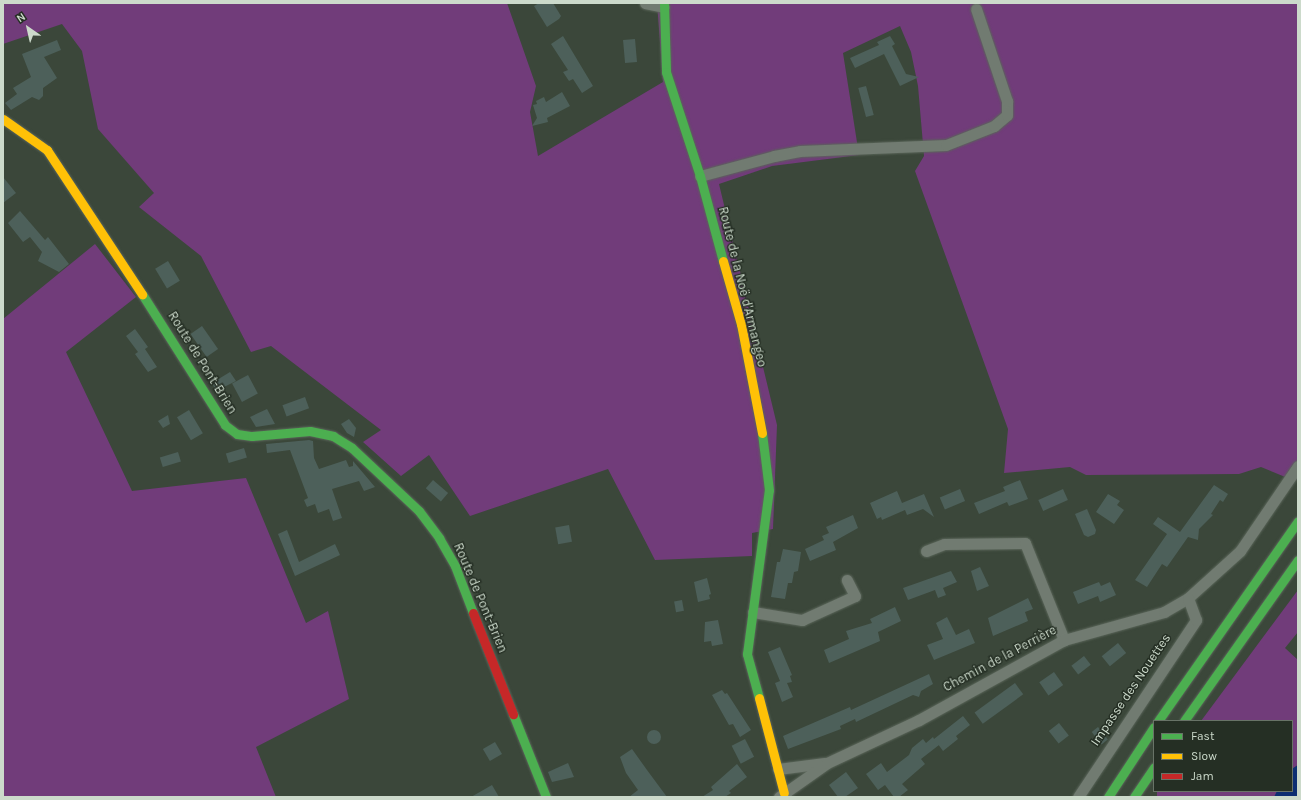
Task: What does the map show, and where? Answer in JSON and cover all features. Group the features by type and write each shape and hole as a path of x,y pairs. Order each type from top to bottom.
{"main road":[{"name":"Route de la Noë d'Armangeo","path":"664,5 666,72 700,176 741,324 760,419 769,490 747,654 778,769 782,795"},
{"name":"Route de Pont-Brien","path":"3,119 47,150 166,330 225,425 237,434 252,436 310,431 333,436 352,448 419,512 439,538 455,566 546,797"},
{"path":"1159,720 1298,521"},
{"path":"1185,720 1298,560"},
{"path":"1108,797 1153,729"},
{"path":"1134,797 1153,768"}],"street":[{"path":"645,3 664,5"},
{"path":"700,176 774,156 800,151 946,145 994,126 1007,115 1007,101 976,9"},
{"name":"Chemin de la Perrière","path":"782,795 827,763 919,720 1064,640 1164,612 1188,598 1240,551 1298,466"},
{"path":"926,551 944,544 1025,543 1064,640"},
{"path":"753,612 802,620 855,596 847,580"},
{"name":"Impasse des Nouettes","path":"1078,797 1196,620 1188,598"},
{"name":"Chemin de la Perrière","path":"778,769 827,763"}],"shaded area":[{"path":"3,3 507,3 536,86 530,112 538,156 663,82 657,3 1298,3 1298,477 1295,481 1261,467 1239,474 1086,475 1070,467 1004,473 1008,429 915,171 924,156 918,86 911,52 900,26 843,53 859,155 772,166 719,184 777,425 773,529 752,533 752,556 655,560 608,469 470,516 429,455 401,476 363,442 381,430 271,346 251,352 201,256 139,207 154,193 98,129 82,51 62,24 3,44"},
{"path":"95,244 136,297 66,352 132,491 246,478 306,623 328,611 349,699 256,747 276,797 3,797 3,319"},
{"path":"1298,590 1298,632 1285,648 1298,660 1298,765 1293,768 1293,720 1202,720"},
{"path":"1157,792 1277,792 1277,797 1157,797"}],"water":[{"path":"1298,765 1298,797 1274,797 1276,792 1293,792 1293,768"}],"building":[{"path":"539,3 553,3 561,16 559,19 547,27 534,6"},
{"path":"563,36 593,86 582,93 573,79 569,81 563,72 568,70 551,44"},
{"path":"890,36 895,44 892,46 906,74 919,77 900,86 884,54 855,68 850,58 879,45 877,42"},
{"path":"635,39 637,62 625,63 623,40"},
{"path":"57,40 61,50 44,57 57,78 43,88 43,96 39,100 32,97 11,110 5,103 17,94 13,88 31,77 22,54"},
{"path":"866,86 874,115 866,117 858,88"},
{"path":"562,92 570,106 547,118 548,122 532,126 537,118 533,105 537,104 536,101 544,97 546,102"},
{"path":"3,177 16,193 3,203"},
{"path":"20,211 45,240 48,237 69,264 59,272 38,261 42,252 30,237 23,242 8,223"},
{"path":"168,261 180,281 167,288 155,269"},
{"path":"202,326 218,349 207,357 191,334"},
{"path":"135,329 148,347 145,349 157,367 148,372 135,354 138,352 126,336"},
{"path":"230,372 236,381 216,391 212,383"},
{"path":"248,375 258,394 242,402 232,383"},
{"path":"305,397 309,408 287,416 282,405"},
{"path":"267,409 275,424 256,427 250,417"},
{"path":"189,410 203,433 191,440 177,417"},
{"path":"168,415 170,424 163,428 158,421"},
{"path":"349,419 356,428 354,437 347,433 341,424"},
{"path":"309,440 313,441 314,458 319,469 346,460 349,467 353,466 353,461 375,487 364,491 359,481 332,489 342,518 333,521 329,509 318,513 315,504 307,507 304,500 308,498 290,450 267,453 266,444"},
{"path":"244,448 247,458 229,463 226,454"},
{"path":"178,452 181,462 163,467 160,458"},
{"path":"433,480 448,493 441,501 426,488"},
{"path":"1020,480 1028,499 1009,506 1007,502 979,514 974,503 1005,491 1003,487"},
{"path":"1214,485 1228,494 1223,502 1220,500 1211,514 1213,515 1199,529 1198,540 1188,537 1167,567 1162,564 1147,587 1135,580 1167,534 1153,524 1158,517 1180,532"},
{"path":"960,489 965,501 945,510 940,498"},
{"path":"1063,489 1068,500 1043,511 1038,500"},
{"path":"897,491 902,503 924,494 934,517 923,509 907,515 905,510 882,520 881,517 877,519 870,503"},
{"path":"1108,494 1120,501 1117,505 1124,510 1114,524 1096,512"},
{"path":"1087,509 1096,530 1095,534 1088,537 1084,535 1075,514"},
{"path":"853,515 858,528 833,542 836,550 810,561 805,549 824,540 822,536 829,533 826,527"},
{"path":"569,525 572,542 558,544 555,527"},
{"path":"287,530 299,562 335,544 340,555 295,576 278,534"},
{"path":"783,549 801,552 798,571 794,572 792,583 788,583 785,599 771,597 777,562 780,562"},
{"path":"980,567 989,586 977,591 971,571"},
{"path":"951,571 957,582 943,588 946,595 938,598 935,590 908,600 903,588"},
{"path":"707,578 711,594 709,595 710,599 698,602 694,582"},
{"path":"1099,582 1101,586 1110,582 1116,595 1100,602 1098,596 1078,604 1073,592"},
{"path":"1028,598 1033,609 1025,612 1028,621 993,636 988,618"},
{"path":"682,600 684,611 676,612 674,601"},
{"path":"895,607 901,621 878,632 880,641 829,663 824,650 849,639 846,631 872,623 870,619"},
{"path":"947,617 956,635 969,629 975,643 934,660 927,645 943,639 936,623"},
{"path":"718,620 723,644 712,646 711,641 704,642 705,622"},
{"path":"1118,643 1126,653 1110,666 1102,656"},
{"path":"780,647 792,675 790,676 792,682 787,683 793,697 782,702 775,683 780,681 768,652"},
{"path":"1084,656 1091,665 1078,675 1071,666"},
{"path":"1054,672 1063,685 1048,695 1039,682"},
{"path":"929,674 933,684 921,691 919,697 913,695 856,722 855,719 840,726 841,729 788,749 783,736 850,707 851,710"},
{"path":"1015,683 1023,694 983,724 975,712"},
{"path":"722,690 725,694 727,693 751,730 740,737 733,724 729,725 712,695"},
{"path":"963,716 970,725 956,736 958,739 943,751 939,745 921,759 925,764 902,784 908,790 899,797 894,797 885,785 878,790 866,774 881,763 887,772 909,755 912,748 923,739 926,743 933,737 934,739"},
{"path":"1059,723 1069,736 1059,744 1049,731"},
{"path":"1098,727 1108,740 1102,745 1092,732"},
{"path":"654,730 659,732 661,737 659,742 654,744 649,742 647,737 649,732"},
{"path":"745,739 754,757 741,764 732,746"},
{"path":"495,742 502,754 490,761 483,749"},
{"path":"632,749 667,797 629,797 638,790 626,773 620,757"},
{"path":"568,763 574,777 552,782 548,772"},
{"path":"737,764 747,777 729,791 731,793 725,797 702,797 713,790 711,787"},
{"path":"846,772 858,788 845,797 838,797 829,785"},
{"path":"492,785 499,797 471,797"}],"traffic: fast":[{"path":"664,3 666,72 700,176 723,261"},
{"path":"142,294 225,425 237,434 252,436 310,431 333,436 352,448 419,511 439,538 455,566 473,613"},
{"path":"759,698 747,654 769,490 762,433"},
{"path":"1159,720 1298,521"},
{"path":"1185,720 1298,560"},
{"path":"513,714 546,797"},
{"path":"1108,797 1153,729"},
{"path":"1134,797 1153,768"}],"traffic: slow":[{"path":"3,119 47,150 142,294"},
{"path":"723,261 741,324 762,433"},
{"path":"759,698 784,793"}],"traffic: jam":[{"path":"473,613 513,714"}]}
